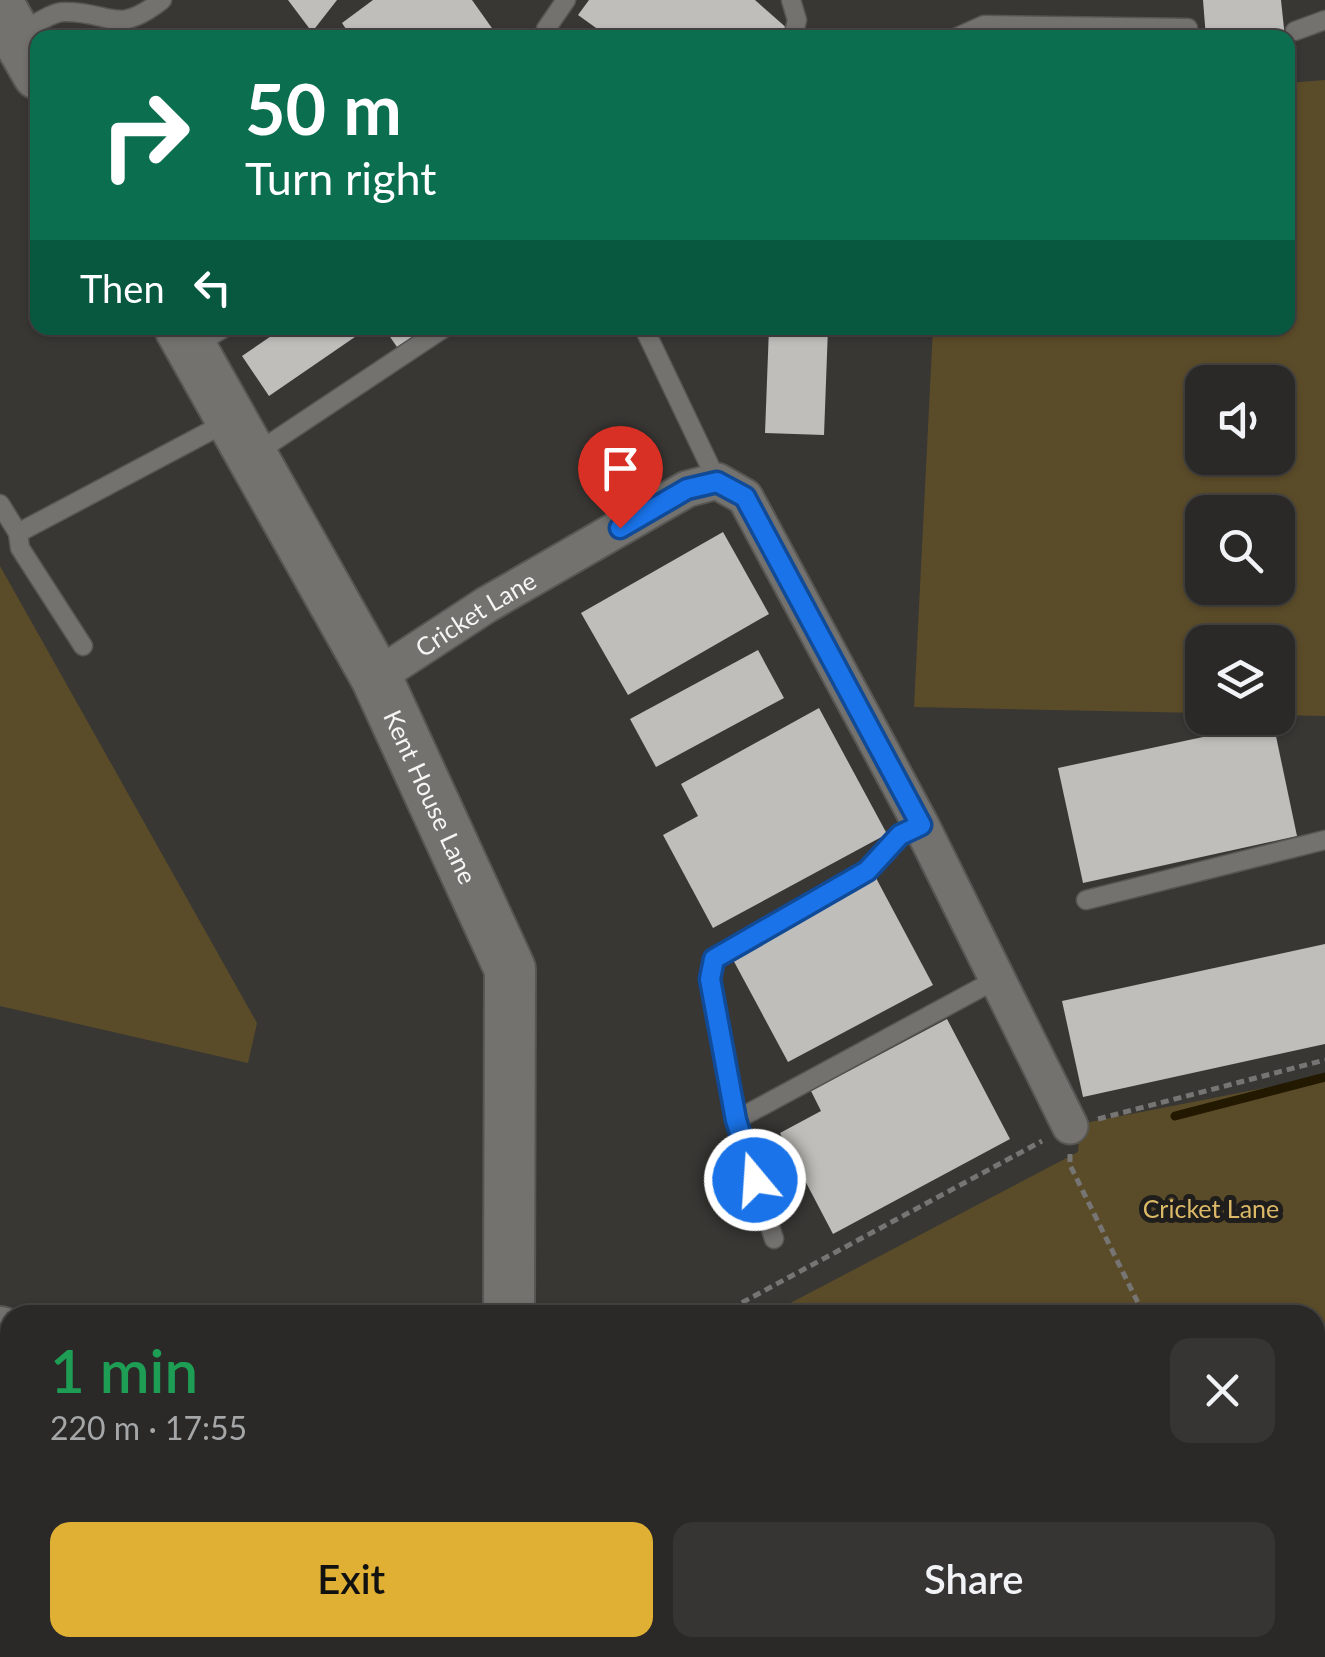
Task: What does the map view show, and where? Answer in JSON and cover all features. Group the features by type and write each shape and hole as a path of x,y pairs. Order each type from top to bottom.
{"street":[{"name":"Kent House Lane","path":"198,335 241,438 376,677 510,969 509,1305"},
{"name":"Cricket Lane","path":"376,677 486,605 687,489 717,482"},
{"path":"717,482 745,497 921,825 1070,1126"}],"lane":[{"path":"31,30 61,12 116,22 133,19 162,0"},
{"path":"546,30 566,0"},
{"path":"792,0 797,20 795,30"},
{"path":"1295,31 1325,20"},
{"path":"972,30 984,25 1188,28"},
{"path":"18,534 241,438 431,335"},
{"path":"647,335 717,482"},
{"path":"0,504 18,534 20,548 83,646"},
{"path":"774,1239 736,1120 710,979 714,959 867,871 900,835 921,825"},
{"path":"1086,900 1325,840"},
{"path":"736,1120 997,979"}],"path":[{"path":"738,1305 1070,1126 1325,1060"},
{"path":"1070,1126 1070,1165 1139,1305"}],"green space":[{"path":"1325,80 1325,716 1295,715 1295,625 1185,625 1185,713 914,707 933,335 1295,335 1295,82"},
{"path":"0,566 257,1023 248,1063 0,1006"},
{"name":"Cricket Lane","path":"1325,1076 1325,1305 787,1305 1078,1152 1080,1124"}],"building":[{"path":"288,0 337,0 314,30"},
{"path":"373,0 472,0 493,30 347,30 342,23"},
{"path":"589,0 755,0 789,30 599,30 578,15"},
{"path":"1203,0 1281,0 1284,30 1205,30"},
{"path":"273,335 358,335 269,396 242,356"},
{"path":"389,335 415,335 397,347"},
{"path":"769,335 828,335 824,435 765,433"},
{"path":"723,532 769,614 628,695 581,613"},
{"path":"758,650 784,698 656,767 630,719"},
{"path":"819,708 887,834 713,928 663,835 698,816 681,784"},
{"path":"1212,735 1276,735 1297,836 1083,883 1058,768"},
{"path":"876,878 933,985 788,1062 731,956"},
{"path":"1325,944 1325,1044 1083,1097 1062,1001"},
{"path":"947,1019 1010,1139 833,1234 780,1133 821,1111 811,1091"}],"waterway":[{"path":"1175,1116 1325,1077"}],"route":[{"path":"620,528 687,489 717,482 745,497 921,825 900,835 867,871 714,959 710,979 736,1120 755,1180"}]}
